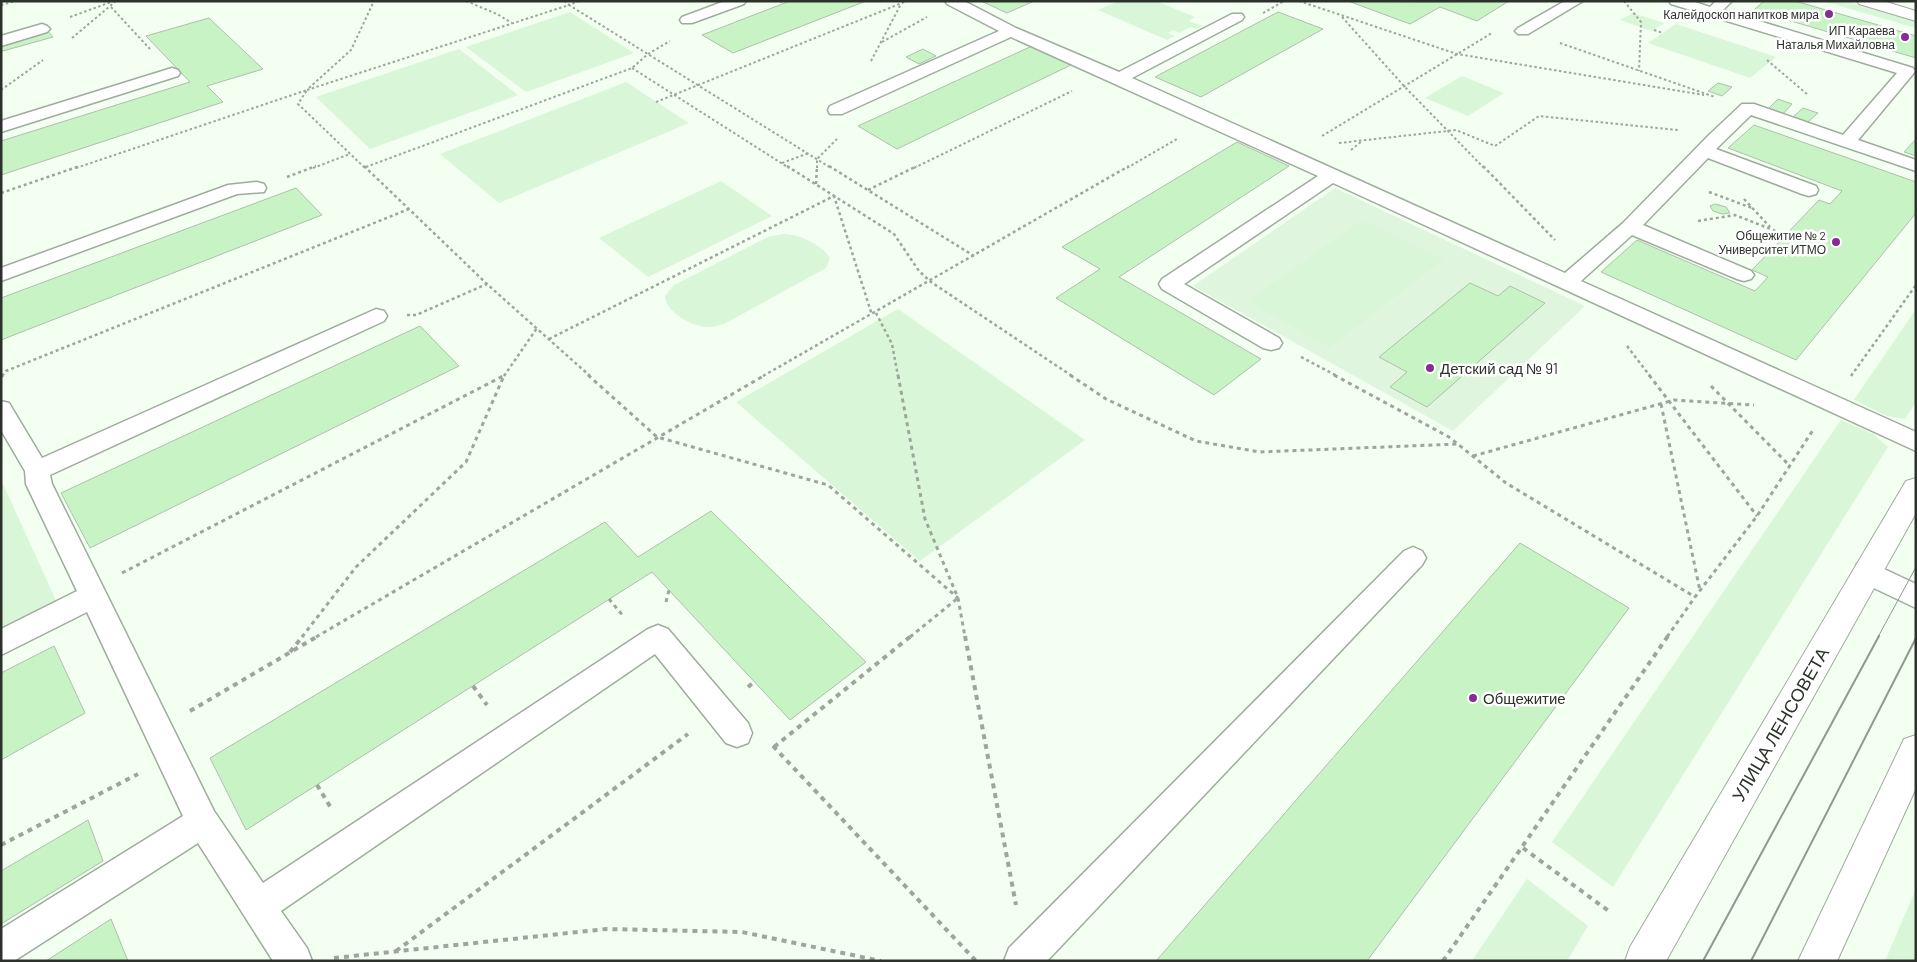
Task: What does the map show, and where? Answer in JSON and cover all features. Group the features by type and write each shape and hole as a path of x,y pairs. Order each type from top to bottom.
{"street":[{"path":"1864,1 1916,16"},
{"name":"УЛИЦА ЛЕНСОВЕТА","path":"1644,961 1916,488"},
{"path":"1817,961 1916,750"}],"lane":[{"path":"687,20 739,1"},
{"path":"1523,31 1576,1"},
{"path":"1676,1 1907,71 1847,142"},
{"path":"1712,12 1725,1"},
{"path":"953,2 1011,31 1114,75 1210,120 1296,151 1332,175 1916,442"},
{"path":"1114,75 1237,17"},
{"path":"1,41 42,29"},
{"path":"842,107 1011,31"},
{"path":"1,127 172,73"},
{"path":"1567,282 1630,227 1748,108 1916,166"},
{"path":"1710,145 1809,190"},
{"path":"1271,343 1169,284 1332,175"},
{"path":"1,276 235,189 257,188"},
{"path":"1630,227 1744,275"},
{"path":"37,471 376,316"},
{"path":"1,409 37,471 39,484 203,822 294,961"},
{"path":"1029,954 1413,558"},
{"path":"1867,572 1916,598"},
{"path":"1,642 92,596"},
{"path":"259,906 658,637 728,722"},
{"path":"1,949 203,822"}],"path":[{"path":"1,5 15,1"},
{"path":"42,29 114,1"},
{"path":"374,1 351,50 307,90 298,104 487,284 657,437 828,485 958,598"},
{"path":"466,1 497,14 512,23"},
{"path":"564,1 974,256"},
{"path":"1,194 307,90 579,1"},
{"path":"780,1 784,3"},
{"path":"656,102 906,1"},
{"path":"1299,1 1457,54 1713,96"},
{"path":"1624,1 1641,22 1639,71"},
{"path":"880,43 953,2"},
{"path":"842,107 901,4"},
{"path":"112,6 172,73"},
{"path":"1342,17 1404,86 1583,268"},
{"path":"1296,151 1500,29 1523,31 1748,108"},
{"path":"1654,30 1663,33"},
{"path":"366,167 632,68 648,54 667,43"},
{"path":"1765,58 1833,116 1847,142"},
{"path":"632,68 894,234 918,271 931,282 1106,399 1196,441 1260,452 1458,444"},
{"path":"868,190 1114,75"},
{"path":"1296,151 1456,130 1495,146 1539,116 1695,132 1710,145"},
{"path":"158,729 657,437 931,282 1210,120"},
{"path":"782,163 809,153"},
{"path":"257,188 350,154"},
{"path":"816,185 817,159"},
{"path":"1700,189 1753,209"},
{"path":"834,196 872,315"},
{"path":"548,339 834,196"},
{"path":"1,377 6,371 409,209"},
{"path":"1690,223 1735,215 1786,235"},
{"path":"376,316 416,315 487,284"},
{"path":"876,313 892,344 925,519 958,598 1021,931 1029,954"},
{"path":"288,654 356,567 466,462 504,377 537,328"},
{"path":"1271,343 1278,345 1449,437 1506,483 1696,597"},
{"path":"1444,961 1700,590 1757,516 1627,346"},
{"path":"92,596 109,580 504,377"},
{"path":"1709,384 1790,466"},
{"path":"1473,456 1674,400 1759,405"},
{"path":"1661,404 1700,590"},
{"path":"774,747 958,598"},
{"path":"395,951 728,722 774,747 976,961"},
{"path":"1,845 172,757"},
{"path":"1523,848 1610,912"},
{"path":"329,959 606,929 742,932 881,961"}],"shaded area":[{"path":"1118,1 1156,1 1195,17 1189,21 1203,26 1196,29 1191,27 1179,33 1173,30 1168,33 1175,36 1167,40 1098,10"},
{"path":"1823,1 1845,1 1916,21 1916,28"},
{"path":"570,12 634,53 526,92 466,47"},
{"path":"1633,13 1664,23 1652,31 1620,20"},
{"path":"1676,24 1776,57 1750,78 1648,43"},
{"path":"459,49 518,95 370,149 316,97"},
{"path":"1462,76 1504,93 1468,116 1425,98"},
{"path":"626,82 689,123 499,203 440,154"},
{"path":"721,181 772,216 648,277 599,238"},
{"name":"Детский сад № 91","path":"1335,188 1585,306 1453,431 1193,286"},
{"path":"1362,220 1444,259 1330,348 1247,301"},
{"path":"783,234 803,238 821,248 830,258 826,268 724,324 708,327 695,324 681,318 666,302 665,296 674,285 768,237"},
{"path":"898,309 1085,440 920,561 736,402"},
{"path":"1916,309 1916,402 1905,419 1887,416 1854,400"},
{"path":"1841,420 1873,434 1888,447 1613,887 1552,842"},
{"path":"3,484 58,605 1,633 1,485"},
{"path":"1527,879 1588,926 1567,961 1472,961"},
{"path":"1916,889 1916,961 1885,961"}],"building":[{"path":"790,1 866,1 733,53 702,35"},
{"path":"981,1 1034,1 1007,13"},
{"path":"1348,1 1509,1 1477,21 1440,7 1410,24"},
{"path":"1764,1 1795,1 1916,36 1916,58 1754,10"},
{"path":"1278,12 1323,29 1201,97 1155,77"},
{"path":"209,18 263,69 207,86 223,102 1,175 1,141 190,82 146,36"},
{"path":"47,30 53,37 3,51 1,48 1,43"},
{"path":"1032,46 1071,65 897,149 858,126"},
{"path":"923,49 936,56 919,64 906,57"},
{"path":"1718,83 1732,87 1722,96 1708,91"},
{"path":"1778,99 1792,104 1782,115 1767,110"},
{"path":"1803,108 1818,113 1808,122 1793,117"},
{"name":"Общежитие № 2 Университет ИТМО","path":"1754,125 1916,182 1916,213 1796,360 1601,272 1637,240 1755,291 1768,277 1752,270 1819,200 1830,204 1842,191 1728,148"},
{"path":"1916,139 1916,156 1904,152"},
{"path":"1237,142 1289,166 1119,277 1261,359 1214,395 1056,298 1100,269 1062,247"},
{"path":"296,188 322,215 1,340 1,298"},
{"path":"1715,204 1726,207 1730,213 1722,214 1713,211 1710,206"},
{"path":"1470,283 1498,296 1510,286 1545,303 1427,407 1390,387 1407,372 1379,357"},
{"path":"420,326 459,366 90,548 61,493"},
{"path":"711,511 866,662 790,720 652,572 246,830 210,758 605,522 638,557"},
{"name":"Общежитие","path":"1520,543 1629,608 1367,961 1156,961"},
{"path":"54,646 85,713 1,760 1,673"},
{"path":"88,820 103,861 1,924 1,871"},
{"path":"111,919 128,961 46,961"}],"tram line":[{"path":"1878,637 1916,567"},
{"path":"1703,961 1879,636"},
{"path":"1751,961 1916,638"}],"place":[{"name":"Калейдоскоп напитков мира","path":"1829,14"},
{"name":"ИП Караева Наталья Михайловна","path":"1905,37"},
{"name":"Общежитие № 2 Университет ИТМО","path":"1836,242"},
{"name":"Детский сад № 91","path":"1430,368"},
{"name":"Общежитие","path":"1473,698"}]}
